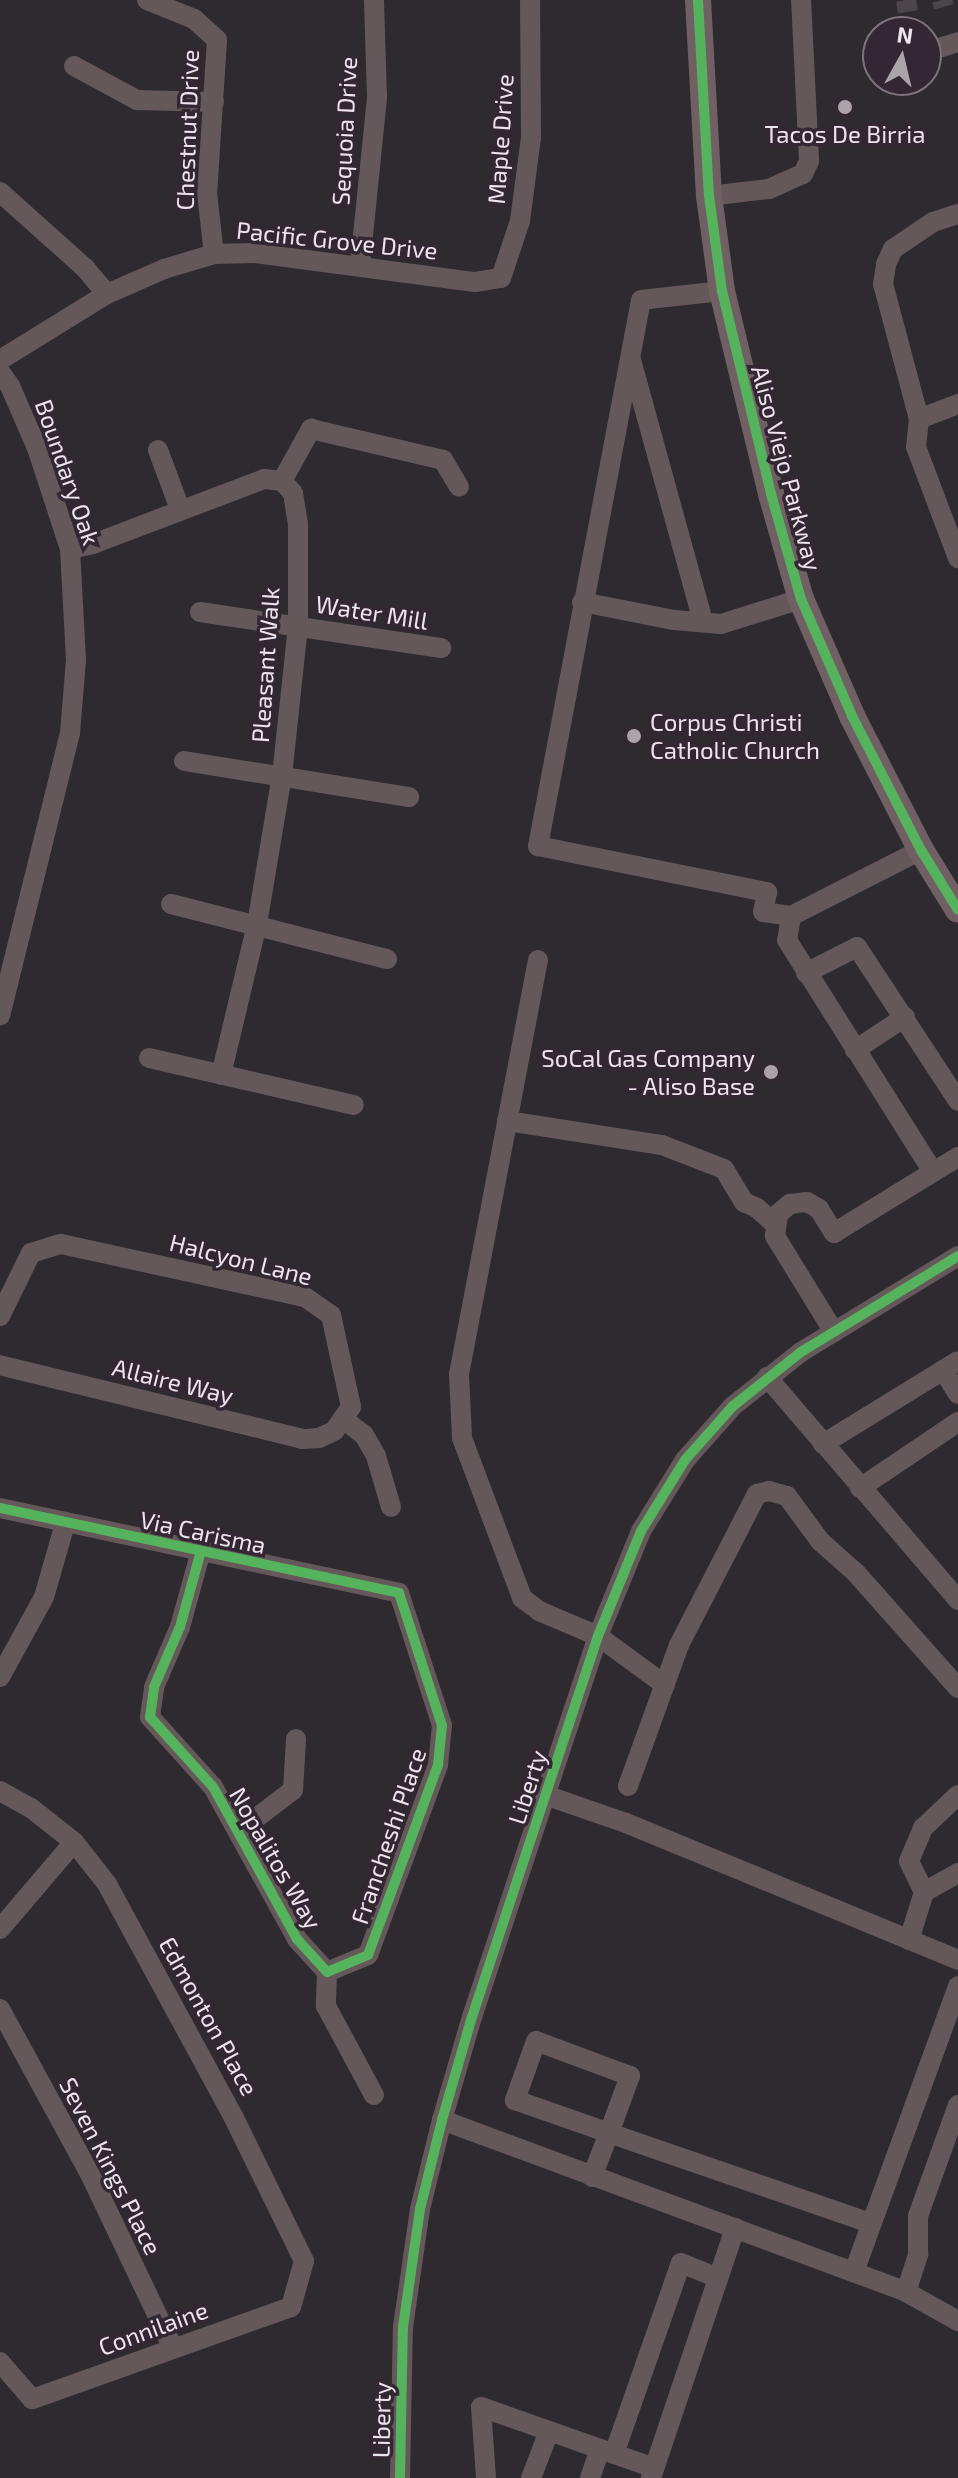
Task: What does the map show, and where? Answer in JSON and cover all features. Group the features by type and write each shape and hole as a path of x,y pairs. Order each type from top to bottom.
{"main road":[{"name":"Aliso Viejo Parkway","path":"698,0 709,196 722,291 771,494 801,599 852,716 921,850 958,910"}],"street":[{"name":"Chestnut Drive","path":"147,0 194,19 217,40 207,193 214,254"},
{"name":"Sequoia Drive","path":"360,265 377,97 374,0"},
{"name":"Maple Drive","path":"501,278 520,221 531,138 530,0"},
{"path":"709,196 769,189 803,174 809,161 801,0"},
{"path":"74,66 137,100 214,102"},
{"path":"0,192 85,268 107,294"},
{"path":"958,214 933,222 893,249 886,264 883,284 919,419 916,447 958,558"},
{"name":"Pacific Grove Drive","path":"0,360 107,294 164,269 214,254 254,253 475,282 501,278"},
{"path":"722,291 641,300 538,846 767,892 763,912 791,916 921,850"},
{"path":"630,355 703,622"},
{"name":"Boundary Oak","path":"0,372 10,386 37,448 70,549 76,660 70,733 0,1015"},
{"path":"919,419 958,404"},
{"path":"70,549 93,544 264,479 282,481 311,429 443,460 459,487"},
{"path":"158,450 180,509"},
{"name":"Pleasant Walk","path":"221,1075 257,924 282,775 298,626 298,523 293,493 282,481"},
{"path":"582,602 721,624 801,599"},
{"name":"Water Mill","path":"200,612 441,648"},
{"path":"184,761 409,797"},
{"path":"171,904 387,959"},
{"path":"791,916 787,940 933,1172"},
{"path":"806,973 857,947 958,1101"},
{"path":"538,960 459,1374 462,1438 522,1598 539,1611 598,1636 665,1685"},
{"path":"855,1050 905,1017"},
{"path":"149,1058 354,1105"},
{"path":"507,1121 662,1145 729,1166 744,1202 757,1208 775,1224"},
{"path":"834,1332 775,1236 778,1214 790,1204 807,1202 819,1209 834,1233 958,1157"},
{"name":"Halcyon Lane","path":"0,1316 31,1253 61,1244 305,1297 331,1315 351,1407 338,1425"},
{"name":"Liberty","path":"400,2478 403,2327 420,2209 442,2120 598,1636 641,1531 685,1460 733,1406 767,1377 834,1332 958,1256"},
{"name":"Allaire Way","path":"0,1365 303,1439 319,1438 338,1425"},
{"path":"823,1444 951,1366 958,1394"},
{"path":"767,1377 958,1600"},
{"path":"860,1488 958,1422"},
{"path":"338,1425 364,1435 376,1456 391,1507"},
{"path":"628,1786 679,1645 757,1494 769,1491 787,1496 820,1541 856,1573 958,1688"},
{"name":"Via Carisma","path":"0,1508 399,1593"},
{"path":"2,1671 44,1597 65,1524"},
{"name":"Nopalitos Way","path":"201,1551 180,1627 154,1687 150,1717 213,1787 297,1939 327,1972"},
{"name":"Francheshi Place","path":"327,1972 368,1955 438,1765 442,1725 399,1593"},
{"path":"238,1832 293,1790 296,1739"},
{"name":"Edmonton Place","path":"0,1791 31,1808 74,1842 115,1898 234,2118 304,2261 291,2307"},
{"path":"545,1795 626,1823 957,1957"},
{"path":"909,1940 924,1892 909,1861 923,1828 958,1795"},
{"path":"0,1929 74,1842"},
{"path":"924,1892 958,1873"},
{"path":"327,1972 326,2006 374,2095"},
{"path":"854,2272 958,1986"},
{"name":"Seven Kings Place","path":"0,2009 90,2174 173,2348"},
{"path":"592,2177 609,2133 630,2076 536,2041 515,2100 609,2133 871,2223"},
{"path":"906,2292 918,2254 918,2216 958,2105"},
{"path":"442,2120 906,2292 958,2321"},
{"path":"486,2478 481,2407 607,2451 652,2473 735,2228"},
{"path":"590,2478 607,2451 681,2263 718,2278"},
{"name":"Connilaine","path":"0,2362 32,2399 291,2307"},
{"path":"531,2478 549,2431"}],"tunnel":[{"path":"906,0 908,12"},
{"path":"942,0 944,7"}],"cycle path":[{"path":"698,0 709,196 722,291 771,494 801,599 852,716 921,850 958,910"},
{"path":"400,2478 403,2327 420,2209 442,2120 472,2017 598,1636 641,1531 685,1460 733,1406 801,1352 958,1256"},
{"path":"0,1508 399,1593 442,1725 438,1765 368,1955 327,1972 297,1939 213,1787 150,1717 154,1687 180,1627 201,1551"}],"place":[{"name":"Tacos De Birria","path":"845,107"},
{"name":"Corpus Christi Catholic Church","path":"634,736"},
{"name":"SoCal Gas Company - Aliso Base","path":"771,1072"}]}
